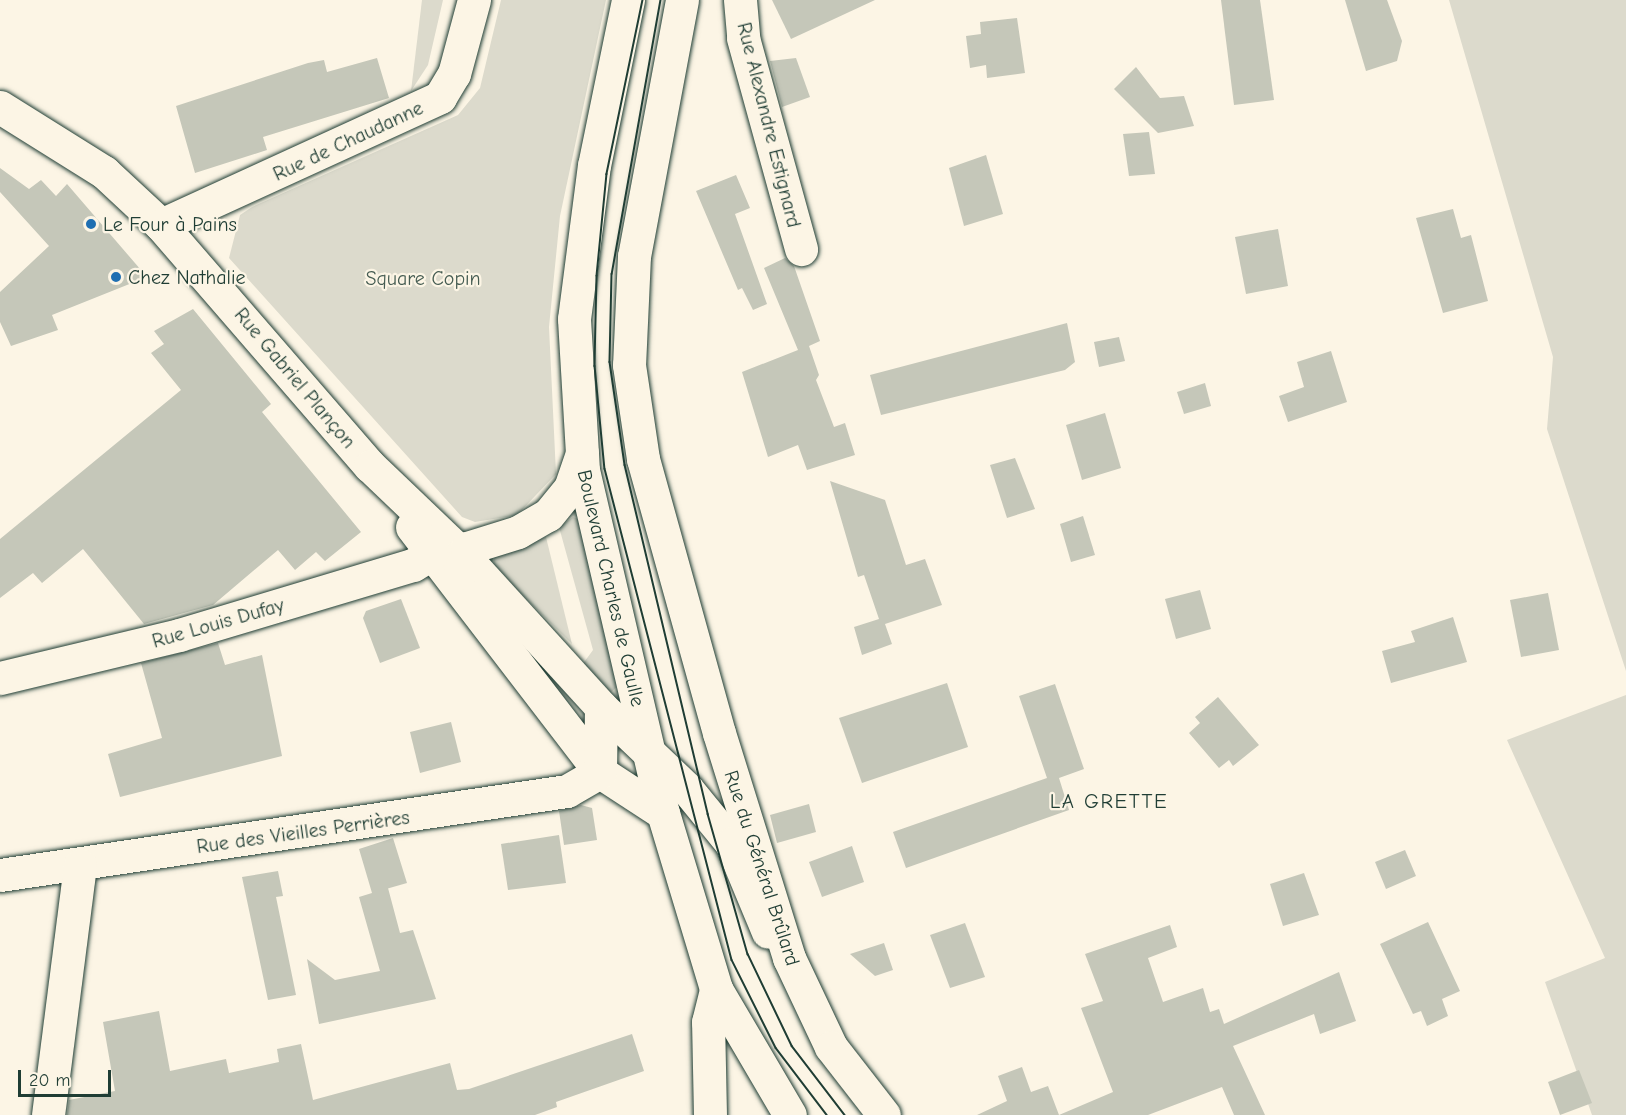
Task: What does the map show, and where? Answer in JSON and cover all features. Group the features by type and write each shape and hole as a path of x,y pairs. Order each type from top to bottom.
{"street":[{"name":"Rue de Chaudanne","path":"161,225 440,98 454,74 474,0"},
{"name":"Boulevard Charles de Gaulle","path":"628,0 581,253 574,319 582,453 663,813 716,989 790,1115"},
{"name":"Rue du Général Brûlard","path":"682,0 644,182 629,365 643,459 719,734 806,1001"},
{"name":"Rue Alexandre Estignard","path":"740,0 743,38 801,249"},
{"name":"Rue Gabriel Plançon","path":"0,107 104,172 161,225 447,554 601,707 648,747 731,843 783,967 806,1001"},
{"name":"Rue Louis Dufay","path":"0,678 179,635 518,532 548,515 570,488 582,453"},
{"name":"Rue Gabriel Plançon","path":"447,554 464,596 600,772 663,813"},
{"path":"600,772 601,707"},
{"name":"Rue des Vieilles Perrières","path":"0,875 557,793 600,772"},
{"path":"48,1115 80,865"},
{"path":"710,1115 708,1022 716,989"},
{"path":"806,1001 831,1047 884,1115"}],"green space":[{"path":"422,0 443,0 428,65 411,91"},
{"name":"Square Copin","path":"501,0 606,0 560,216 549,327 556,474 517,515 475,522 462,517 229,258 240,215 252,207 458,115 480,88"},
{"path":"1449,0 1626,0 1626,671 1547,429 1553,357"},
{"path":"573,517 578,519 618,686 610,693 582,665 593,650 559,527"},
{"path":"546,537 572,644 493,566 495,554"},
{"path":"1626,695 1626,1115 1592,1115 1545,982 1605,958 1507,740"}],"building":[{"path":"772,0 875,0 791,39"},
{"path":"1221,0 1260,0 1274,100 1234,105"},
{"path":"1345,0 1387,0 1402,41 1397,61 1366,71"},
{"path":"1017,18 1025,73 987,78 986,65 970,68 966,36 981,34 980,22"},
{"path":"377,58 389,98 263,137 267,150 195,173 176,106 308,63 324,60 327,72"},
{"path":"796,58 810,97 782,107 770,61"},
{"path":"1136,67 1160,98 1184,96 1194,126 1158,133 1114,89"},
{"path":"1149,132 1155,174 1129,176 1123,134"},
{"path":"986,155 1003,214 964,226 949,168"},
{"path":"0,168 29,189 41,180 56,196 67,184 147,277 52,315 58,330 11,346 0,322 0,292 49,246 0,192"},
{"path":"736,175 750,208 735,214 767,304 753,310 742,288 738,290 696,191"},
{"path":"1453,209 1461,238 1471,235 1488,301 1443,313 1416,218"},
{"path":"1278,229 1288,286 1246,294 1235,237"},
{"path":"785,258 794,266 820,341 809,346 819,375 816,380 834,427 845,423 855,455 807,470 798,445 768,457 742,372 798,350 764,268"},
{"path":"193,309 271,404 262,412 361,532 325,561 316,552 295,570 278,550 213,605 144,624 83,549 42,583 33,573 0,598 0,539 181,390 151,353 164,344 154,331"},
{"path":"1067,323 1075,362 1065,370 881,415 870,375"},
{"path":"1119,337 1125,361 1099,367 1094,342"},
{"path":"1331,351 1347,402 1288,422 1279,396 1304,387 1297,362"},
{"path":"1205,383 1211,406 1184,414 1177,392"},
{"path":"1105,413 1121,468 1082,480 1066,425"},
{"path":"1015,458 1035,509 1007,518 990,465"},
{"path":"830,481 885,500 906,565 925,559 942,605 885,624 892,644 862,655 854,627 879,619 864,575 858,577"},
{"path":"1083,516 1095,555 1071,562 1060,524"},
{"path":"1200,590 1211,629 1176,639 1165,599"},
{"path":"1548,593 1559,650 1521,657 1510,600"},
{"path":"401,599 420,648 380,663 363,618 366,611"},
{"path":"1453,617 1467,662 1391,683 1382,651 1415,642 1411,631"},
{"path":"218,643 225,665 262,655 282,756 120,797 108,754 162,738 141,663"},
{"path":"947,683 968,747 862,783 839,718"},
{"path":"1055,684 1084,769 1059,778 1069,810 906,868 893,832 1047,778 1019,696"},
{"path":"1218,697 1259,745 1233,766 1229,760 1219,768 1189,733 1200,723 1195,717"},
{"path":"451,722 461,762 420,773 410,732"},
{"path":"809,804 816,832 777,843 770,815"},
{"path":"581,805 592,808 597,840 564,845 559,811"},
{"path":"559,835 566,883 508,890 501,844"},
{"path":"393,838 407,883 388,888 400,933 413,930 436,999 319,1024 307,959 335,980 380,971 359,897 372,893 359,849"},
{"path":"852,846 864,882 822,897 809,862"},
{"path":"1405,850 1416,876 1386,889 1375,862"},
{"path":"278,871 283,896 276,897 296,995 268,1000 242,877"},
{"path":"1304,873 1319,915 1283,926 1270,884"},
{"path":"1428,922 1460,991 1442,999 1448,1016 1427,1026 1421,1011 1413,1014 1380,944"},
{"path":"965,923 985,977 950,988 930,935"},
{"path":"1170,925 1177,947 1148,958 1163,1002 1203,988 1210,1012 1219,1009 1224,1024 1339,972 1356,1021 1320,1034 1314,1014 1233,1046 1265,1115 1234,1115 1222,1087 1148,1115 1059,1115 1113,1092 1081,1008 1103,1001 1085,954"},
{"path":"884,943 893,970 875,976 850,954"},
{"path":"159,1011 170,1071 226,1059 229,1073 279,1062 277,1049 301,1044 313,1100 450,1063 457,1090 469,1089 632,1034 644,1071 556,1102 557,1107 535,1115 67,1115 69,1100 115,1091 103,1022"},
{"path":"1022,1067 1031,1092 1048,1086 1059,1115 977,1115 1007,1101 998,1076"},
{"path":"1579,1070 1592,1103 1560,1115 1548,1082"}],"tram line":[{"path":"643,0 607,174 597,276 595,366 605,469 732,960 776,1048 827,1115"},
{"path":"661,0 612,274 610,362 625,465 708,814 748,954 792,1046 845,1115"}],"place":[{"name":"Le Four à Pains","path":"91,224"},
{"name":"Chez Nathalie","path":"116,277"}],"district":[{"name":"LA GRETTE","path":"1109,801"}]}
